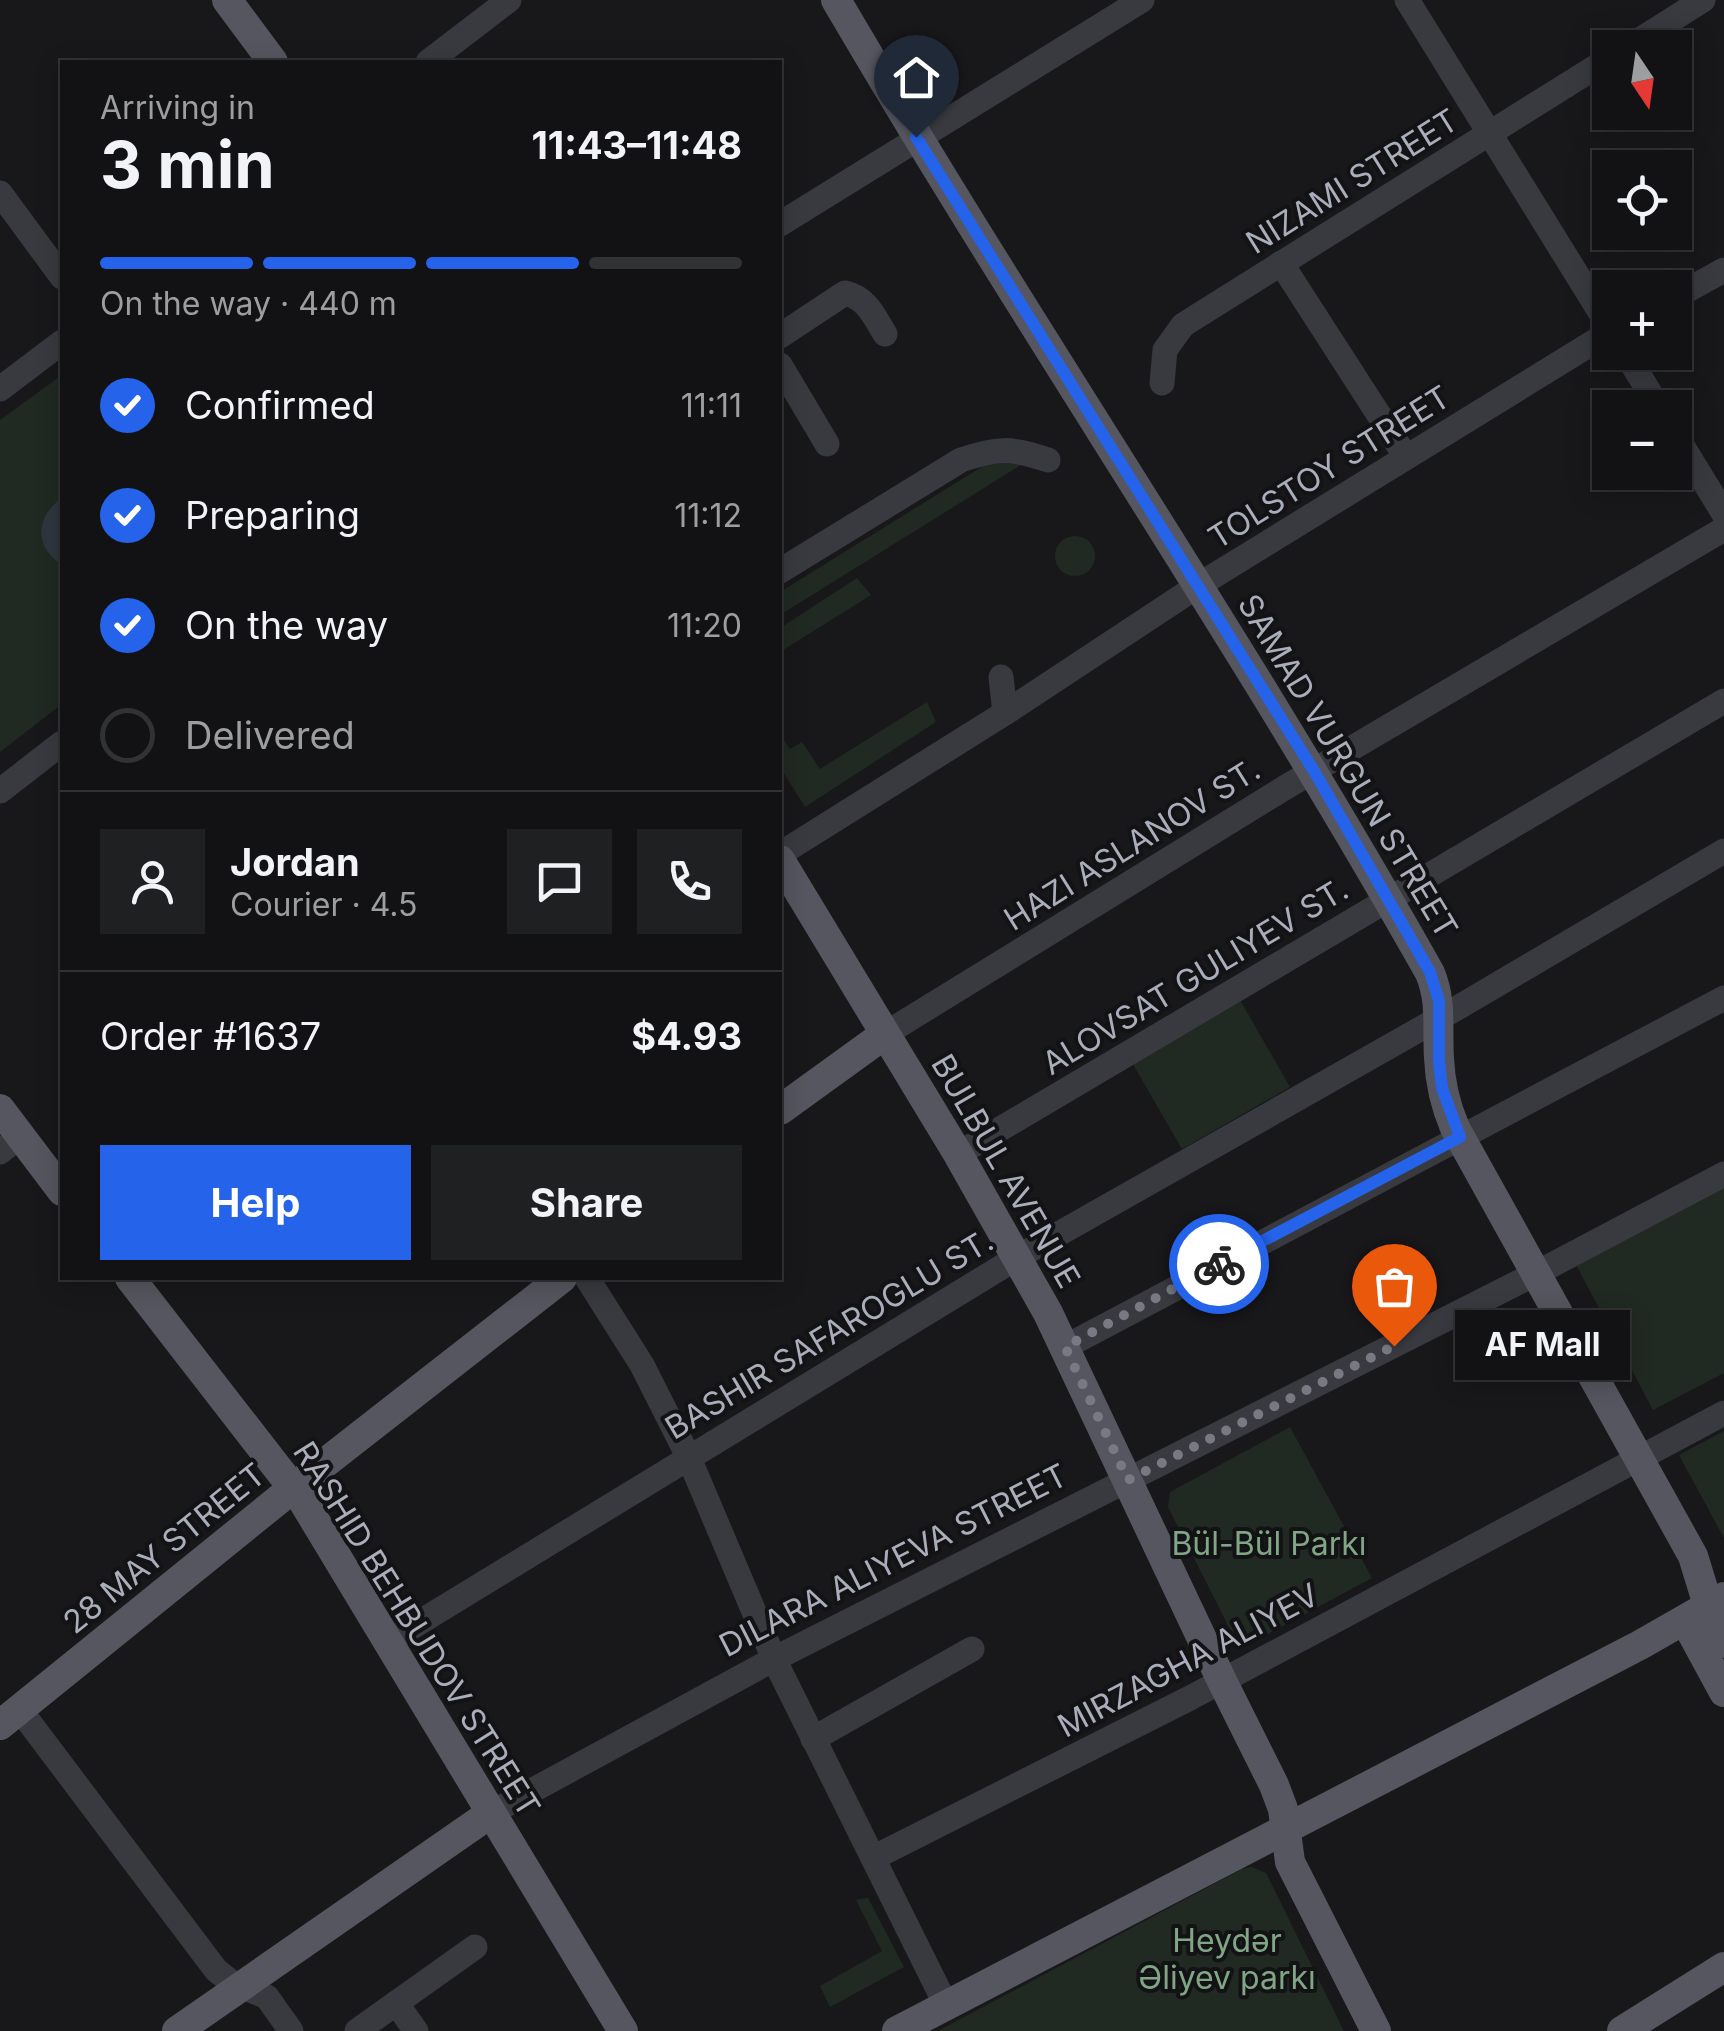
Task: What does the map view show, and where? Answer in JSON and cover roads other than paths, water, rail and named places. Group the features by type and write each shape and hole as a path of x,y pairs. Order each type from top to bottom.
{"main road":[{"path":"227,0 272,60"},
{"name":"SAMAD VURGUN STREET","path":"836,0 916,137 1314,771 1430,972 1440,1017 1442,1088 1460,1137 1693,1556 1716,1601 1724,1644"},
{"name":"BULBUL AVENUE","path":"782,860 1018,1257 1065,1347 1282,1815 1296,1875 1376,2031"},
{"path":"782,1109 886,1034"},
{"path":"0,1109 10,1144 60,1189"},
{"name":"RASHID BEHBUDOV STREET","path":"132,1280 293,1488 624,2031"},
{"name":"28 MAY STREET","path":"10,1718 293,1488 559,1280"},
{"path":"896,2031 1247,1848 1282,1815 1325,1808 1716,1601"},
{"name":"SAMAD VURGUN STREET","path":"1716,1601 1696,1618 1692,1633 1724,1692"},
{"name":"DILARA ALIYEVA STREET","path":"176,2031 491,1813"},
{"path":"1622,2031 1724,1967"}],"street":[{"path":"431,60 508,0"},
{"path":"782,223 1142,0"},
{"path":"1407,0 1592,301"},
{"path":"1656,30 1703,0"},
{"name":"NIZAMI STREET","path":"1162,382 1165,350 1182,325 1592,69"},
{"path":"0,193 60,273"},
{"path":"1282,263 1406,457"},
{"path":"1692,288 1724,270"},
{"path":"782,335 845,293 858,296 868,306 885,334"},
{"name":"TOLSTOY STREET","path":"782,856 1199,585 1592,341"},
{"path":"0,389 60,344"},
{"path":"782,368 827,444"},
{"path":"782,569 961,460 992,450 1018,450 1048,460"},
{"path":"1692,462 1724,514"},
{"name":"HAZI ASLANOV ST.","path":"886,1034 1314,771 1724,529"},
{"path":"1000,677 1004,713"},
{"name":"ALOVSAT GULIYEV ST.","path":"958,1154 1724,702"},
{"path":"0,791 60,745"},
{"name":"BASHIR SAFAROGLU ST.","path":"389,1641 1018,1257 1724,851"},
{"path":"1065,1347 1724,998"},
{"name":"DILARA ALIYEVA STREET","path":"491,1813 774,1658 1535,1274 1724,1174"},
{"path":"588,1280 642,1364 688,1458 774,1658 946,2005"},
{"name":"MIRZAGHA ALIYEV","path":"873,1858 1222,1681 1724,1413"},
{"path":"813,1739 972,1649"},
{"path":"10,1718 216,1970 267,1998 291,2031"},
{"path":"357,2031 475,1946"},
{"path":"396,2002 416,2031"}],"place":[{"name":"AF Mall","path":"1394,1346"}],"park label":[{"name":"Bül-Bül Parkı","path":"1269,1543"},
{"name":"Heydər Əliyev parkı","path":"1227,1958"}]}
